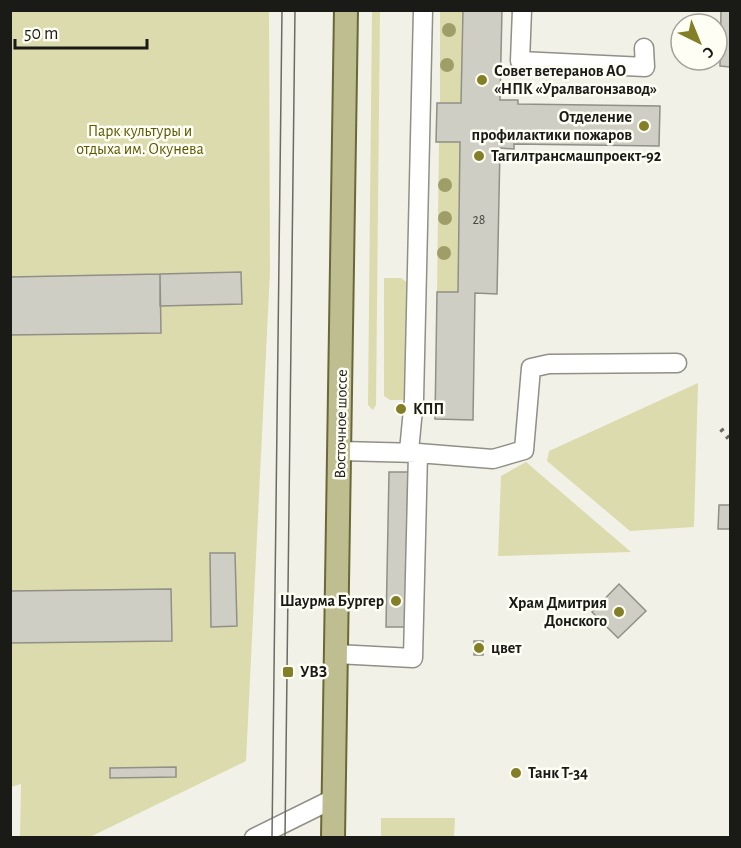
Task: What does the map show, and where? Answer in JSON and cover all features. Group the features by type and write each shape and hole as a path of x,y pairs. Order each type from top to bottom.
{"main road":[{"name":"Восточное шоссе","path":"333,837 341,452 346,10"}],"street":[{"path":"336,654 416,659 418,457 414,399 423,10"},
{"path":"522,10 520,61 645,67 644,48"},
{"path":"341,452 493,459 524,450 531,368 549,364 677,363"},
{"path":"254,837 335,798"}],"green space":[{"name":"Парк культуры и отдыха им. Окунева","path":"10,11 269,11 270,271 246,761 90,837 20,837 21,784 11,787"},
{"path":"372,11 380,11 376,405 373,410 368,405"},
{"path":"440,11 463,11 461,103 440,103"},
{"path":"439,142 460,142 458,292 437,292"},
{"path":"384,278 401,278 408,283 408,395 403,400 390,400 384,396"},
{"path":"698,383 694,527 630,531 547,461 549,451"},
{"path":"526,462 631,552 498,556 501,476"},
{"path":"381,818 455,818 454,837 381,837"}],"building":[{"path":"463,10 502,10 500,100 518,100 518,104 660,106 659,146 514,144 514,149 500,148 497,294 475,293 473,420 435,419 437,292 458,292 460,142 436,142 437,103 461,103"},
{"path":"721,10 730,10 730,67 729,12 721,12"},
{"path":"241,272 242,304 160,306 160,274"},
{"path":"160,274 161,333 10,335 10,277"},
{"path":"389,472 408,472 405,627 386,627"},
{"path":"719,505 730,505 730,529 718,529"},
{"path":"210,553 235,553 237,626 211,627"},
{"path":"619,584 646,611 618,638 592,612"},
{"path":"171,589 172,641 10,643 10,591"},
{"path":"474,641 483,641 483,655 474,655"},
{"path":"176,767 176,777 110,778 110,768"}],"tram line":[{"path":"272,838 282,10"},
{"path":"285,838 295,10"}],"railway":[{"path":"721,429 730,440"}],"place":[{"name":"Совет ветеранов АО «НПК «Уралвагонзавод»","path":"482,80"},
{"name":"Отделение профилактики пожаров","path":"644,126"},
{"name":"Тагилтрансмашпроект-92","path":"479,156"},
{"name":"КПП","path":"401,409"},
{"name":"Шаурма Бургер","path":"396,601"},
{"name":"Храм Дмитрия Донского","path":"619,612"},
{"name":"цвет","path":"479,648"},
{"name":"УВЗ","path":"288,672"},
{"name":"Танк Т-34","path":"516,773"}]}
